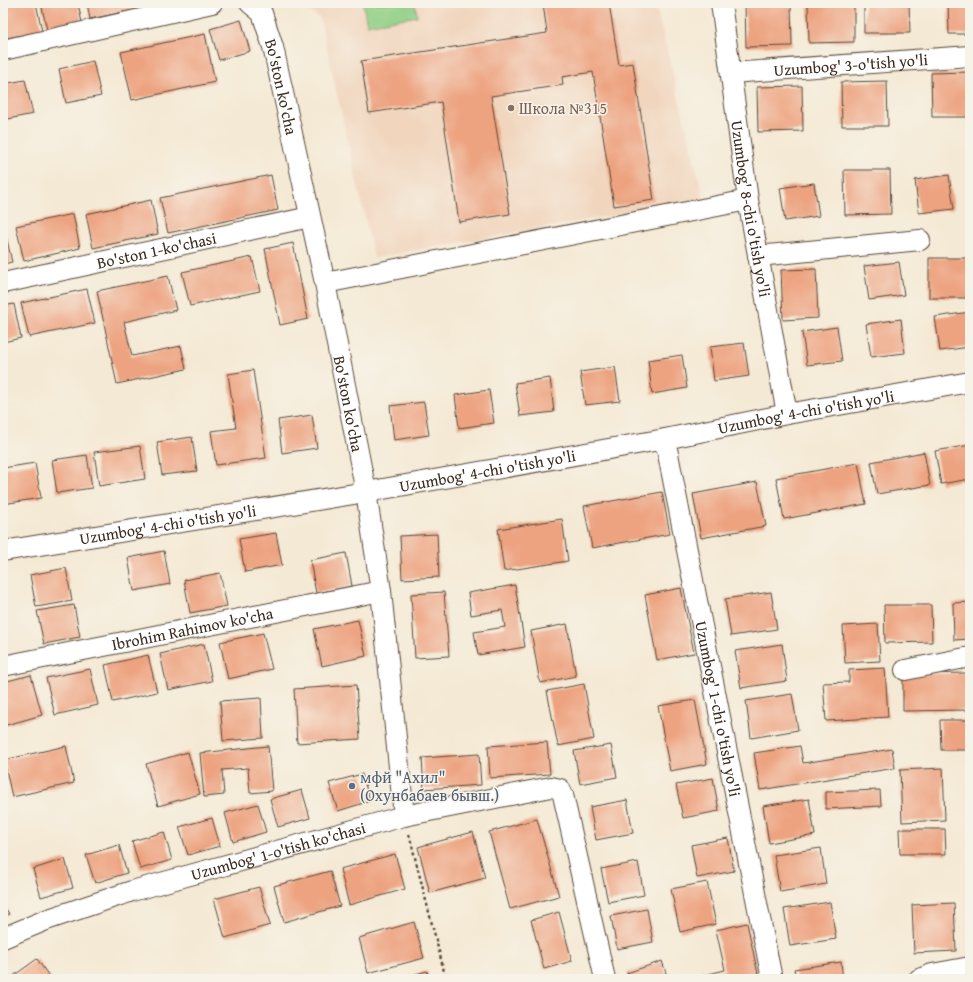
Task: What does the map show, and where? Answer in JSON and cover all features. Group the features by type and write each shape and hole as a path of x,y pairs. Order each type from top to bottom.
{"street":[{"path":"3,50 212,3"},
{"name":"Bo'ston ko'cha","path":"250,3 262,13 273,47 325,284 366,492 381,591 404,816"},
{"name":"Uzumbog' 8-chi o'tish yo'li","path":"721,3 748,200 787,414"},
{"name":"Uzumbog' 3-o'tish yo'li","path":"731,73 970,56"},
{"path":"325,284 748,200"},
{"name":"Bo'ston 1-ko'chasi","path":"3,283 310,217"},
{"path":"758,256 920,240"},
{"name":"Uzumbog' 4-chi o'tish yo'li","path":"3,551 366,492 664,439 787,414 970,382"},
{"name":"Uzumbog' 1-chi o'tish yo'li","path":"664,439 772,979"},
{"name":"Ibrohim Rahimov ko'cha","path":"3,666 381,591"},
{"path":"905,670 970,656"},
{"name":"Uzumbog' 1-o'tish ko'chasi","path":"3,938 46,920 132,891 404,816 551,787 560,789 563,795 599,977"},
{"path":"919,979 932,974 970,967"}],"path":[{"path":"404,816 446,979"}],"shaded area":[{"name":"Школа №315","path":"298,3 655,3 704,199 374,258 320,18"}],"green space":[{"path":"363,3 415,3 417,16 367,25"}],"building":[{"path":"3,3 36,3 42,31 7,38 3,18"},
{"path":"41,3 78,3 82,23 47,30"},
{"path":"87,3 162,3 162,4 90,19"},
{"path":"543,3 609,3 619,65 633,63 654,200 614,206 593,72 562,77 563,85 491,96 510,214 459,222 441,102 369,113 361,61 547,33"},
{"path":"745,3 791,3 792,46 746,47"},
{"path":"808,3 854,3 854,42 809,43"},
{"path":"864,3 909,3 910,33 864,33"},
{"path":"948,3 970,3 970,34 949,34"},
{"path":"241,20 250,51 219,60 210,29"},
{"path":"205,34 215,82 132,100 121,52"},
{"path":"93,61 101,96 66,103 59,69"},
{"path":"970,72 970,117 932,117 931,73"},
{"path":"25,80 33,114 3,120 3,84"},
{"path":"887,81 888,126 842,126 841,82"},
{"path":"802,86 803,131 758,132 757,87"},
{"path":"844,170 890,170 891,214 845,215"},
{"path":"271,175 278,210 168,233 160,198"},
{"path":"949,175 954,209 919,213 915,180"},
{"path":"814,183 819,216 785,221 780,188"},
{"path":"151,200 158,234 93,248 86,214"},
{"path":"73,214 80,248 24,261 16,226"},
{"path":"4,227 12,262 3,264 3,228"},
{"path":"293,243 308,319 280,325 265,249"},
{"path":"252,257 260,291 190,306 182,272"},
{"path":"929,258 970,258 970,298 929,298"},
{"path":"899,262 904,295 869,300 864,266"},
{"path":"816,269 818,318 783,320 781,270"},
{"path":"168,276 176,310 124,322 132,356 181,346 186,369 117,384 97,291"},
{"path":"87,289 95,323 29,337 21,303"},
{"path":"14,304 21,338 3,342 3,306"},
{"path":"970,312 970,347 940,351 935,317"},
{"path":"901,319 905,353 871,357 866,324"},
{"path":"837,327 842,361 807,365 802,332"},
{"path":"744,343 749,376 714,381 710,347"},
{"path":"682,355 687,388 652,394 648,360"},
{"path":"615,367 620,401 585,405 580,372"},
{"path":"253,370 266,458 216,465 211,431 236,428 228,374"},
{"path":"550,378 554,412 520,416 515,383"},
{"path":"489,390 494,423 459,428 455,395"},
{"path":"424,402 429,435 394,440 390,406"},
{"path":"312,415 317,448 282,453 278,420"},
{"path":"192,437 197,471 162,475 157,442"},
{"path":"970,445 970,479 941,484 935,451"},
{"path":"140,446 145,479 99,486 94,452"},
{"path":"924,452 930,485 877,494 871,462"},
{"path":"87,455 92,488 57,493 52,460"},
{"path":"35,463 41,498 3,504 3,468"},
{"path":"858,463 866,504 784,519 776,478"},
{"path":"757,482 766,526 701,538 693,494"},
{"path":"662,492 670,534 592,548 584,506"},
{"path":"562,519 568,561 504,571 498,529"},
{"path":"276,533 282,565 245,572 239,539"},
{"path":"437,534 439,577 402,579 400,536"},
{"path":"164,551 170,584 134,591 128,558"},
{"path":"346,553 352,586 316,593 310,560"},
{"path":"66,568 72,601 36,607 30,575"},
{"path":"220,573 227,606 190,613 184,580"},
{"path":"515,585 525,647 478,655 474,632 505,627 502,610 471,615 468,593"},
{"path":"681,588 694,653 657,660 645,595"},
{"path":"444,592 449,656 415,658 411,594"},
{"path":"771,592 777,629 731,636 725,599"},
{"path":"970,602 970,639 954,640 953,603"},
{"path":"74,605 80,637 44,644 37,611"},
{"path":"884,605 931,605 932,642 885,643"},
{"path":"358,620 366,656 322,666 314,629"},
{"path":"567,624 576,676 540,683 531,631"},
{"path":"878,624 880,661 845,663 843,626"},
{"path":"263,633 272,669 228,679 220,642"},
{"path":"204,644 212,681 168,690 160,654"},
{"path":"782,644 787,681 741,688 735,651"},
{"path":"148,655 157,692 113,702 105,665"},
{"path":"885,668 888,717 826,721 823,683 849,682 849,670"},
{"path":"90,669 98,705 55,715 46,678"},
{"path":"970,673 970,710 903,711 903,674"},
{"path":"31,675 42,715 3,726 3,682"},
{"path":"584,684 594,739 558,746 547,691"},
{"path":"356,685 360,739 297,743 294,689"},
{"path":"792,694 798,730 751,738 746,701"},
{"path":"261,698 263,738 223,741 220,701"},
{"path":"695,700 707,764 670,771 658,706"},
{"path":"940,720 970,720 970,750 941,750"},
{"path":"547,742 550,774 490,778 488,746"},
{"path":"611,745 617,777 580,784 574,751"},
{"path":"66,746 74,783 12,797 4,760"},
{"path":"268,746 272,791 250,793 248,768 222,770 224,795 204,797 200,753"},
{"path":"800,746 803,763 892,749 895,768 760,790 754,753"},
{"path":"188,752 200,794 158,806 146,764"},
{"path":"479,754 481,785 424,789 422,758"},
{"path":"943,768 945,820 902,822 900,770"},
{"path":"362,774 370,801 338,811 329,783"},
{"path":"713,778 719,811 683,818 676,785"},
{"path":"302,790 310,818 278,827 270,799"},
{"path":"880,790 881,806 826,809 826,792"},
{"path":"809,799 815,835 769,843 763,806"},
{"path":"627,800 633,833 596,840 590,807"},
{"path":"258,804 266,832 233,842 225,813"},
{"path":"212,818 220,846 188,855 179,827"},
{"path":"537,819 559,896 510,909 489,832"},
{"path":"899,829 945,829 946,854 900,854"},
{"path":"164,832 172,860 140,869 132,841"},
{"path":"473,832 485,878 430,893 418,847"},
{"path":"728,838 734,871 697,878 691,845"},
{"path":"119,845 127,873 95,883 86,855"},
{"path":"821,848 826,884 780,892 774,855"},
{"path":"395,854 405,889 349,905 340,869"},
{"path":"65,859 73,888 41,897 33,869"},
{"path":"638,862 644,895 608,902 601,869"},
{"path":"330,871 340,906 284,922 274,886"},
{"path":"707,882 716,924 680,932 671,889"},
{"path":"968,884 970,884 970,910 969,910"},
{"path":"259,887 270,925 225,938 214,899"},
{"path":"830,902 836,939 790,946 784,909"},
{"path":"954,903 956,951 914,953 912,905"},
{"path":"3,904 9,914 3,917"},
{"path":"647,909 653,942 617,949 611,916"},
{"path":"559,912 572,961 544,969 531,920"},
{"path":"414,922 424,958 368,973 359,938"},
{"path":"747,923 759,979 696,979 696,977 725,970 716,930"},
{"path":"37,959 51,979 9,979"},
{"path":"662,961 668,979 629,979 627,973"},
{"path":"841,962 843,979 796,979 794,969"},
{"path":"427,971 429,979 398,979"}],"place":[{"name":"Школа №315","path":"511,108"},
{"name":"мфй \"Ахил\" (Охунбабаев бывш.)","path":"352,786"}]}
